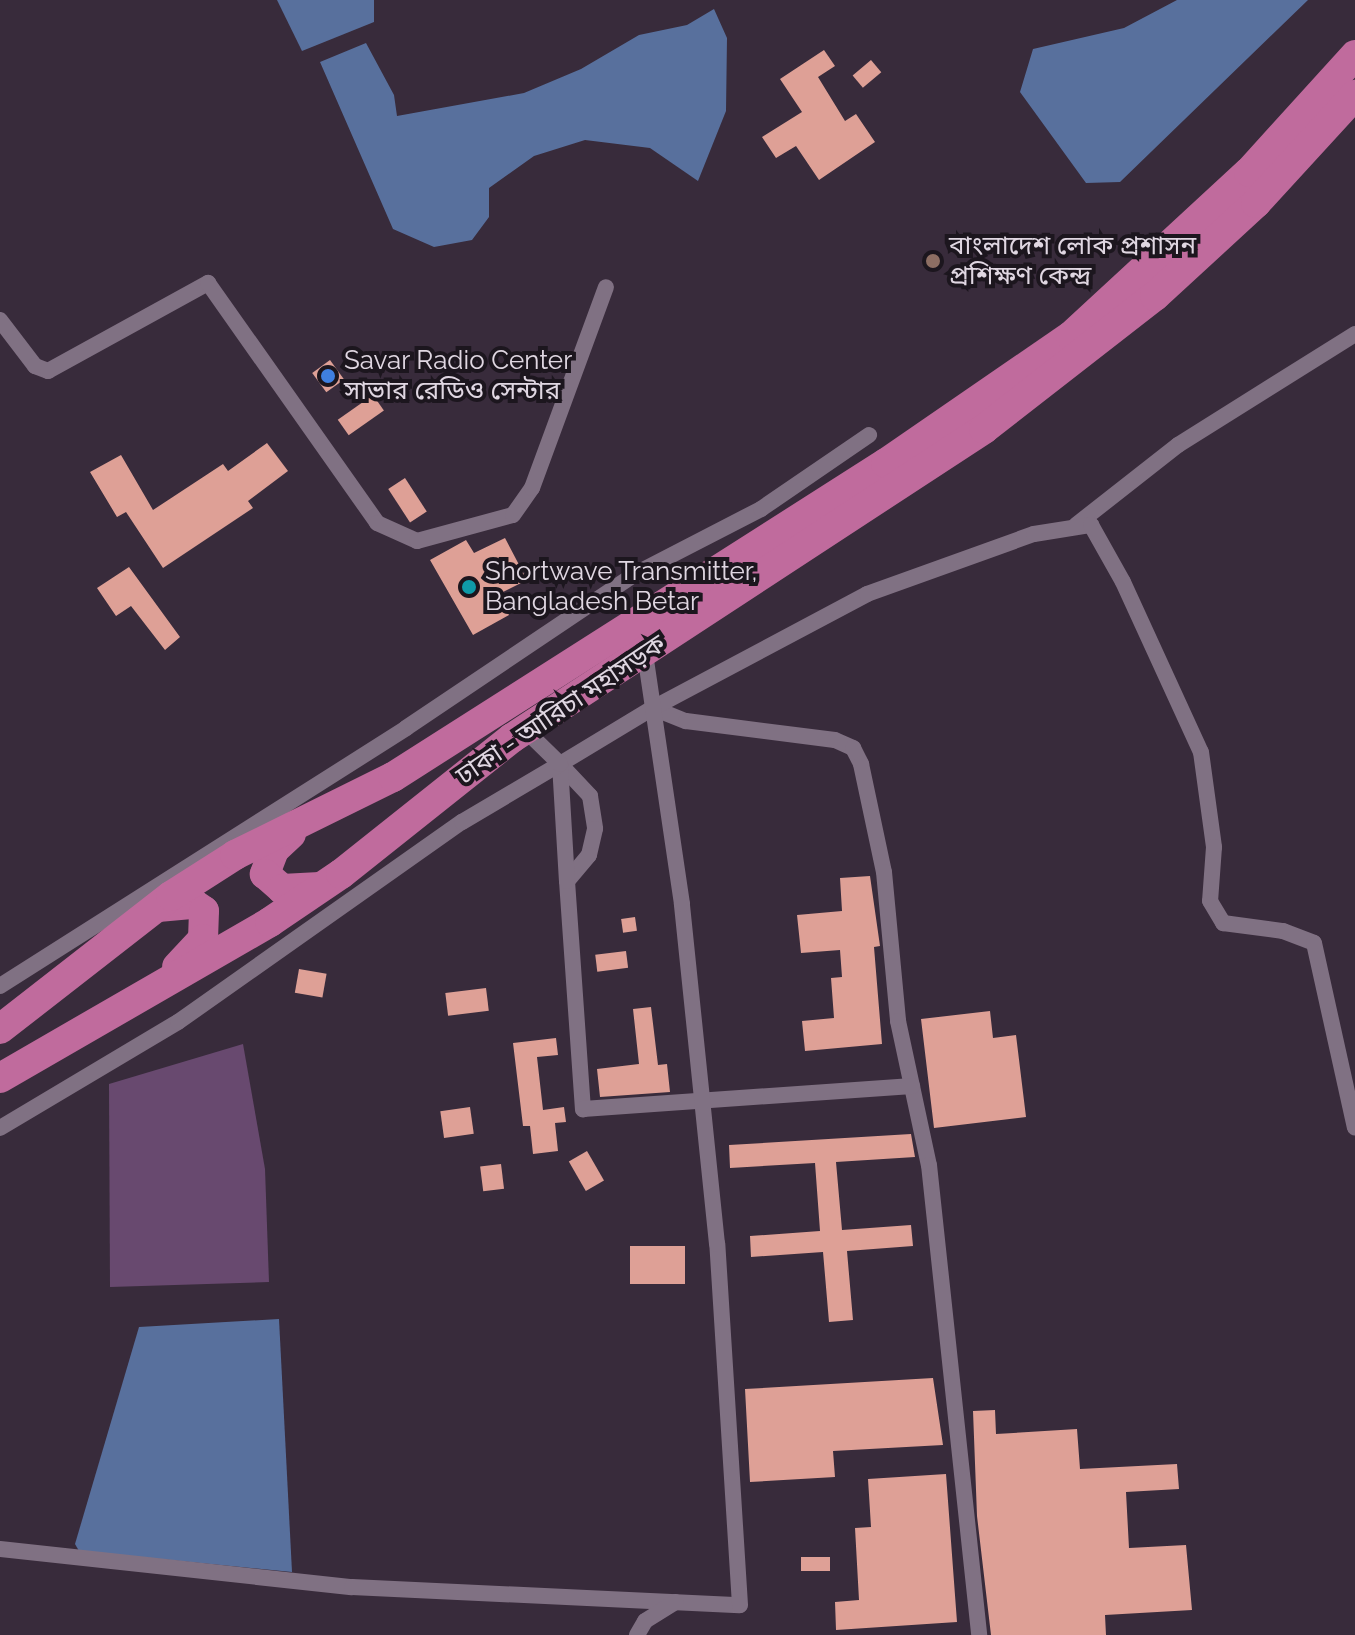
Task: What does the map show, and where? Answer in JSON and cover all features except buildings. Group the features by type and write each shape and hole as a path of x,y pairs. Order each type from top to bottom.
{"highway":[{"name":"ঢাকা - আরিচা মহাসড়ক","path":"0,1029 156,908 235,855 393,777 846,488 1071,336 1249,172 1355,55"},
{"name":"ঢাকা - আরিচা মহাসড়ক","path":"0,1078 322,887 525,730 984,429 1143,306 1256,203 1355,95"},
{"path":"316,816 274,850 265,874 282,889 322,887"},
{"path":"150,991 189,957 203,939 206,922 204,911 194,904 156,908"}],"street":[{"path":"0,320 35,366 48,371 208,283 377,523 417,541 513,515 532,488 606,287"},
{"path":"1076,525 1178,445 1355,334"},
{"path":"0,986 406,728 637,573 761,509 869,435"},
{"path":"0,1128 178,1022 462,822 653,708 867,594 1034,534 1091,525 1099,532 1201,752 1214,847 1210,901 1223,923 1283,931 1314,943 1355,1128"},
{"path":"0,1549 352,1587 740,1605 717,1244 682,904 645,653"},
{"path":"653,708 686,721 804,734 853,748 884,872 898,1021 929,1165 979,1635"},
{"path":"525,730 590,796 595,829 589,855 567,881"},
{"path":"560,764 581,1106 600,1112 700,1101 912,1086"},
{"path":"637,1635 645,1621 675,1602"}],"shaded area":[{"path":"243,1044 265,1169 269,1282 110,1287 109,1084"}],"water":[{"path":"277,0 374,0 374,22 302,51"},
{"path":"1177,0 1308,0 1120,182 1086,183 1020,92 1033,49 1124,28"},
{"path":"714,9 727,38 726,111 698,181 650,148 585,140 534,156 489,188 489,217 472,240 434,247 393,229 320,62 366,43 394,95 397,116 524,93 581,69 639,35 687,25"},
{"path":"279,1319 292,1572 79,1551 75,1544 139,1327"}],"place":[{"name":"বাংলাদেশ লোক প্রশাসন প্রশিক্ষণ কেন্দ্র","path":"933,261"},
{"name":"Savar Radio Center সাভার রেডিও সেন্টার","path":"328,376"},
{"name":"Shortwave Transmitter, Bangladesh Betar","path":"469,587"}]}
